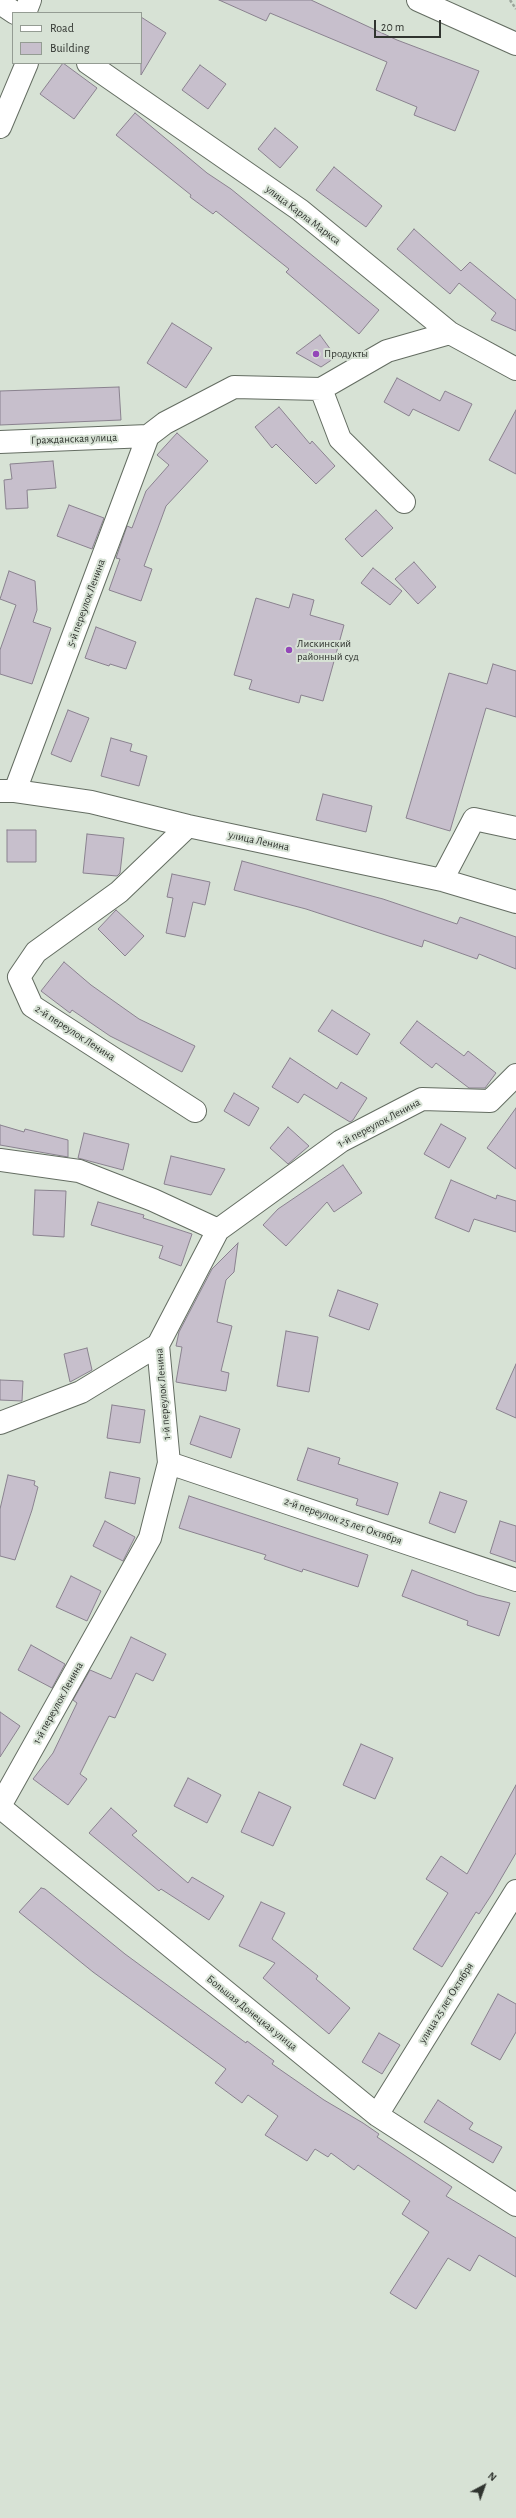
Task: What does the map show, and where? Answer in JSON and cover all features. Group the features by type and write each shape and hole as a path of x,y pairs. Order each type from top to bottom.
{"street":[{"path":"25,12 30,0"},
{"path":"418,0 516,44"},
{"path":"0,3 14,12"},
{"path":"0,127 26,64"},
{"name":"улица Карла Маркса","path":"89,64 300,210 450,332 516,368"},
{"path":"148,436 165,423 234,387 321,389 387,351 450,332"},
{"path":"321,389 340,439 404,502"},
{"name":"Гражданская улица","path":"0,442 148,436"},
{"name":"5-й переулок Ленина","path":"8,791 148,436"},
{"name":"улица Ленина","path":"8,791 91,802 188,826 442,880 516,902"},
{"path":"442,880 474,819 516,828"},
{"name":"2-й переулок Ленина","path":"188,826 120,892 36,952 19,977 32,1006 195,1111"},
{"name":"1-й переулок Ленина","path":"0,1806 150,1538 169,1462 158,1345 218,1230 348,1137 422,1099 490,1101 516,1075"},
{"path":"0,1160 79,1171 153,1200 218,1230"},
{"path":"0,1423 81,1392 158,1345"},
{"name":"2-й переулок 25 лет Октября","path":"169,1462 516,1580"},
{"name":"Большая Донецкая улица","path":"0,1806 376,2115 516,2205"},
{"name":"улица 25 лет Октября","path":"376,2115 516,1891"}],"path":[{"path":"510,0 516,9"}],"building":[{"path":"219,0 311,0 397,40 479,71 455,131 414,115 417,107 376,90 387,62 270,13 266,21"},
{"path":"142,18 166,33 141,75 142,64"},
{"path":"62,64 97,88 74,119 40,94"},
{"path":"200,65 226,84 208,109 182,90"},
{"path":"135,113 207,173 231,189 379,310 359,334 286,272 289,269 216,211 213,214 190,197 191,195 116,135"},
{"path":"275,128 298,147 280,168 258,149"},
{"path":"334,167 382,206 366,227 316,190"},
{"path":"414,229 461,271 470,262 516,300 516,331 491,320 496,313 459,283 450,294 397,249"},
{"path":"172,323 212,348 186,388 147,363"},
{"name":"Продукты","path":"320,335 336,357 321,367 296,353"},
{"path":"397,378 440,401 445,391 472,404 459,431 413,409 409,416 384,402"},
{"path":"119,387 121,420 0,425 0,391"},
{"path":"279,407 310,444 312,441 335,466 316,484 276,444 272,448 255,427"},
{"path":"516,410 516,474 489,460"},
{"path":"177,433 208,461 166,506 144,566 152,569 141,601 109,590 120,559 116,558 127,526 132,528 146,491 169,465 157,455"},
{"path":"53,461 56,488 27,490 28,508 6,509 4,480 12,479 10,464"},
{"path":"69,505 104,518 92,549 57,536"},
{"path":"376,510 393,528 362,557 345,539"},
{"path":"414,562 436,587 418,604 395,579"},
{"path":"373,568 402,591 390,605 361,583"},
{"path":"9,571 35,581 37,610 33,622 51,628 32,684 0,674 0,650 16,605 0,599"},
{"name":"Лискинский районный суд","path":"293,594 314,600 310,615 344,625 323,701 301,695 299,703 249,689 252,680 234,675 256,598 289,608"},
{"path":"96,627 136,642 126,669 110,664 109,666 85,658"},
{"path":"493,664 516,671 516,717 486,708 450,831 406,818 449,673 487,684"},
{"path":"68,710 89,718 71,762 51,754"},
{"path":"111,738 132,744 130,751 147,756 139,786 101,776"},
{"path":"323,794 372,806 366,832 316,820"},
{"path":"7,830 36,830 36,862 7,862"},
{"path":"87,834 124,838 120,873 117,876 83,873"},
{"path":"242,861 383,899 457,924 460,917 516,937 516,969 479,954 477,959 424,940 422,947 306,909 234,890"},
{"path":"172,874 210,882 205,905 193,902 185,937 166,933 173,898 167,897"},
{"path":"116,910 144,936 125,956 98,929"},
{"path":"64,962 91,985 139,1019 195,1046 182,1072 110,1036 72,1010 70,1013 41,991"},
{"path":"332,1010 370,1034 357,1055 318,1031"},
{"path":"417,1021 464,1056 468,1051 496,1073 485,1088 469,1088 436,1063 432,1068 400,1043"},
{"path":"290,1058 337,1089 341,1082 367,1098 353,1120 350,1122 304,1094 298,1103 272,1087"},
{"path":"234,1093 259,1108 249,1126 224,1111"},
{"path":"516,1108 516,1169 487,1148"},
{"path":"441,1124 466,1138 449,1168 424,1154"},
{"path":"0,1125 24,1132 25,1129 68,1140 68,1157 0,1145"},
{"path":"288,1127 309,1146 288,1164 270,1148"},
{"path":"84,1133 129,1144 123,1170 78,1158"},
{"path":"171,1156 225,1169 211,1195 164,1184"},
{"path":"343,1165 362,1193 334,1212 327,1202 286,1246 263,1225 278,1209"},
{"path":"451,1180 496,1199 497,1195 516,1201 516,1232 474,1219 469,1232 435,1218"},
{"path":"35,1190 66,1191 64,1237 33,1235"},
{"path":"98,1202 144,1215 143,1218 192,1234 181,1266 159,1258 163,1246 91,1225"},
{"path":"238,1243 234,1272 226,1280 217,1322 232,1326 221,1371 229,1373 226,1391 176,1382 182,1347 176,1346 179,1332 212,1269"},
{"path":"338,1290 378,1304 369,1330 329,1316"},
{"path":"286,1331 318,1337 309,1392 277,1386"},
{"path":"87,1348 92,1370 70,1382 64,1354"},
{"path":"516,1364 516,1418 496,1409"},
{"path":"0,1380 23,1381 22,1401 0,1400"},
{"path":"112,1405 145,1410 140,1443 107,1438"},
{"path":"200,1416 240,1429 231,1458 190,1444"},
{"path":"308,1448 340,1458 338,1464 398,1483 388,1515 356,1505 358,1499 297,1480"},
{"path":"110,1472 140,1478 135,1504 105,1498"},
{"path":"8,1475 35,1481 34,1485 38,1487 15,1560 0,1556 0,1509"},
{"path":"440,1492 467,1501 455,1533 429,1523"},
{"path":"189,1496 368,1555 358,1587 303,1569 302,1572 264,1559 266,1555 179,1528"},
{"path":"105,1521 135,1537 123,1561 93,1546"},
{"path":"500,1521 516,1526 516,1562 490,1553"},
{"path":"412,1570 477,1595 510,1603 499,1636 467,1625 468,1621 402,1596"},
{"path":"71,1576 101,1591 87,1621 56,1607"},
{"path":"131,1637 166,1654 153,1681 136,1673 115,1718 109,1716 80,1774 87,1779 68,1805 33,1779 53,1753 77,1703 73,1700 90,1670 111,1679"},
{"path":"31,1645 65,1664 52,1688 18,1670"},
{"path":"0,1712 20,1726 0,1757"},
{"path":"361,1744 393,1758 375,1799 343,1785"},
{"path":"188,1778 221,1795 207,1823 174,1806"},
{"path":"516,1785 516,1853 492,1894 479,1914 476,1912 442,1967 413,1949 448,1893 426,1879 441,1856 467,1874"},
{"path":"259,1792 291,1807 273,1846 241,1832"},
{"path":"111,1808 137,1831 132,1835 188,1883 192,1877 224,1896 209,1920 161,1889 159,1891 89,1833"},
{"path":"41,1888 45,1889 125,1954 246,2043 247,2041 274,2061 272,2064 324,2100 363,2123 379,2134 377,2137 452,2187 446,2196 516,2238 516,2277 479,2255 470,2271 448,2258 416,2309 390,2293 429,2232 402,2214 410,2201 358,2165 354,2170 331,2153 328,2157 315,2149 307,2161 265,2135 278,2116 248,2095 242,2103 215,2083 226,2069 93,1972 19,1912"},
{"path":"261,1902 285,1913 272,1939 318,1976 316,1979 350,2008 329,2034 263,1978 275,1963 239,1946"},
{"path":"498,1994 516,2004 516,2032 500,2060 471,2044"},
{"path":"379,2033 400,2045 382,2074 362,2062"},
{"path":"438,2100 473,2123 469,2129 502,2147 493,2163 424,2122"}],"place":[{"name":"Продукты","path":"316,354"},
{"name":"Лискинский районный суд","path":"289,650"}]}
